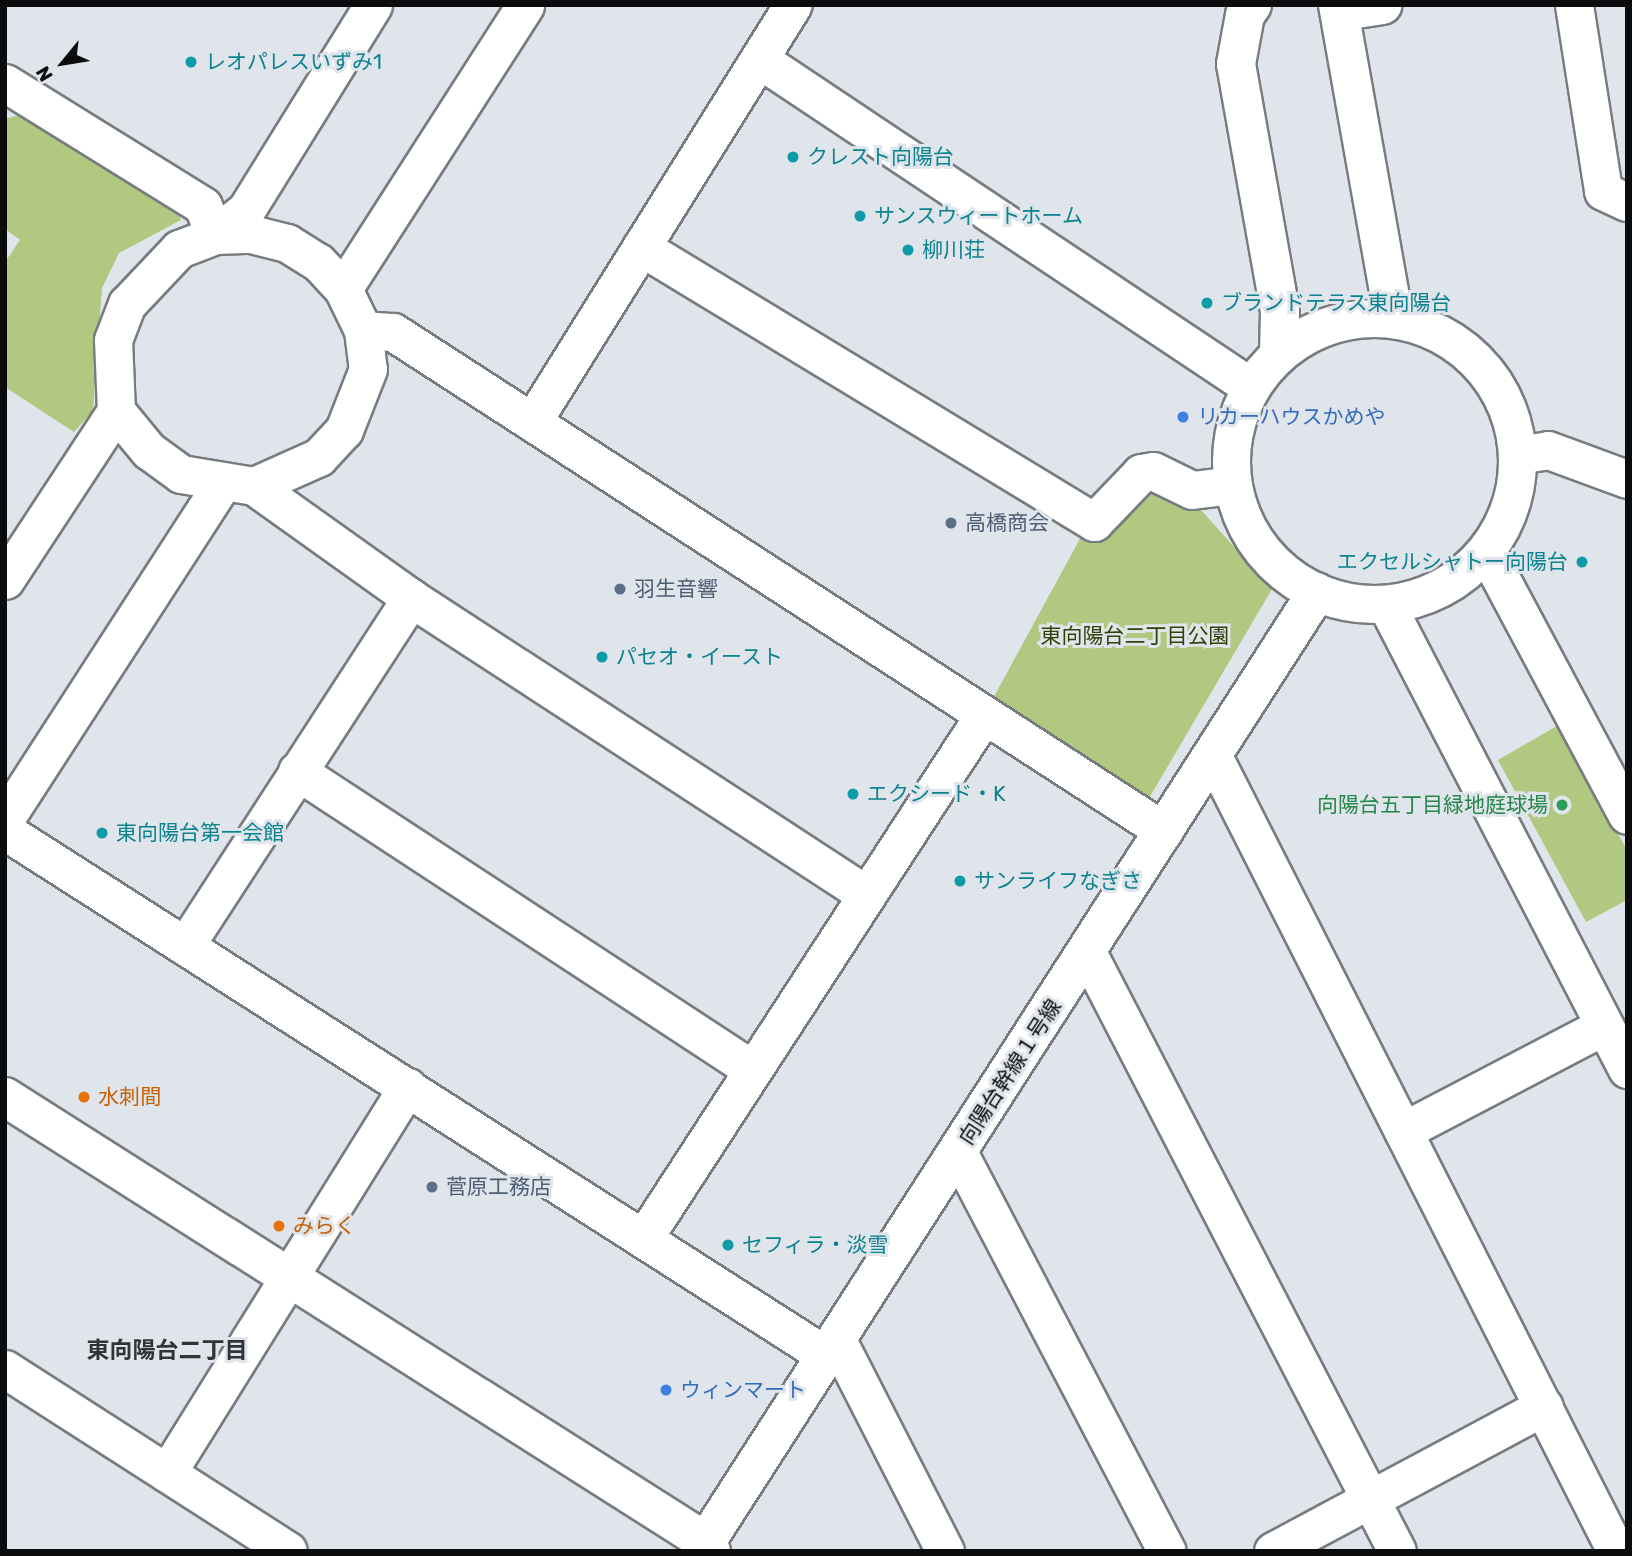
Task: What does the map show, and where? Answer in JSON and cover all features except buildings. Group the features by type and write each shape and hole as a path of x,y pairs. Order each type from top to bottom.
{"street":[{"path":"5,580 116,411 113,340 127,304 179,249 215,235 246,210 373,5"},
{"path":"343,289 525,5"},
{"path":"531,422 793,5"},
{"path":"1383,5 1341,8 1394,319"},
{"path":"1574,5 1619,193"},
{"path":"1244,8 1236,64 1280,311 1279,354"},
{"path":"759,59 1251,387"},
{"path":"5,83 203,206 215,235"},
{"path":"5,819 238,485 319,457 344,430 368,369 363,330 343,289 287,243 251,234 215,235"},
{"path":"641,247 1094,522 1141,473 1153,471 1192,490 1233,485"},
{"path":"1394,319 1432,330 1466,351 1493,380 1510,416 1518,455 1505,522 1486,551 1458,577 1424,596 1386,604 1317,592 1262,549 1233,485 1236,429 1251,387 1279,354 1332,324 1394,319"},
{"path":"363,330 393,332 1164,831"},
{"path":"116,411 149,451 181,474 238,485 867,895"},
{"path":"1518,455 1548,450 1627,479"},
{"path":"1486,551 1627,815"},
{"name":"向陽台幹線１号線","path":"706,1548 831,1347 1164,831 1214,758 1317,592"},
{"path":"185,946 411,598"},
{"path":"1386,604 1627,1069"},
{"path":"643,1239 984,715"},
{"path":"1214,758 1616,1551"},
{"path":"298,771 753,1070"},
{"path":"5,831 643,1239 831,1347 945,1551"},
{"path":"1087,952 1397,1551"},
{"path":"1403,1131 1604,1026"},
{"path":"167,1473 407,1087"},
{"path":"5,1097 706,1548"},
{"path":"958,1152 1167,1551"},
{"path":"5,1369 288,1551"},
{"path":"1273,1551 1544,1406"}],"green space":[{"path":"20,115 179,212 181,220 119,253 102,288 93,411 74,432 5,387 5,262 20,240 5,229 5,119"},
{"name":"東向陽台二丁目公園","path":"1151,479 1192,500 1272,589 1145,805 990,704 1082,535 1097,543"},
{"name":"向陽台五丁目緑地庭球場","path":"1557,726 1627,850 1627,900 1586,922 1498,760"}],"place":[{"name":"レオパレスいずみ1","path":"191,62"},
{"name":"クレスト向陽台","path":"793,157"},
{"name":"サンスウィートホーム","path":"860,216"},
{"name":"柳川荘","path":"908,250"},
{"name":"ブランドテラス東向陽台","path":"1207,303"},
{"name":"リカーハウスかめや","path":"1183,417"},
{"name":"高橋商会","path":"951,523"},
{"name":"エクセルシャトー向陽台","path":"1582,562"},
{"name":"羽生音響","path":"620,589"},
{"name":"パセオ・イースト","path":"602,657"},
{"name":"エクシード・K","path":"853,794"},
{"name":"向陽台五丁目緑地庭球場","path":"1562,805"},
{"name":"東向陽台第一会館","path":"102,833"},
{"name":"サンライフなぎさ","path":"960,881"},
{"name":"水刺間","path":"84,1097"},
{"name":"菅原工務店","path":"432,1187"},
{"name":"みらく","path":"279,1226"},
{"name":"セフィラ・淡雪","path":"728,1245"},
{"name":"ウィンマート","path":"666,1390"}],"district":[{"name":"東向陽台二丁目","path":"167,1350"}]}
